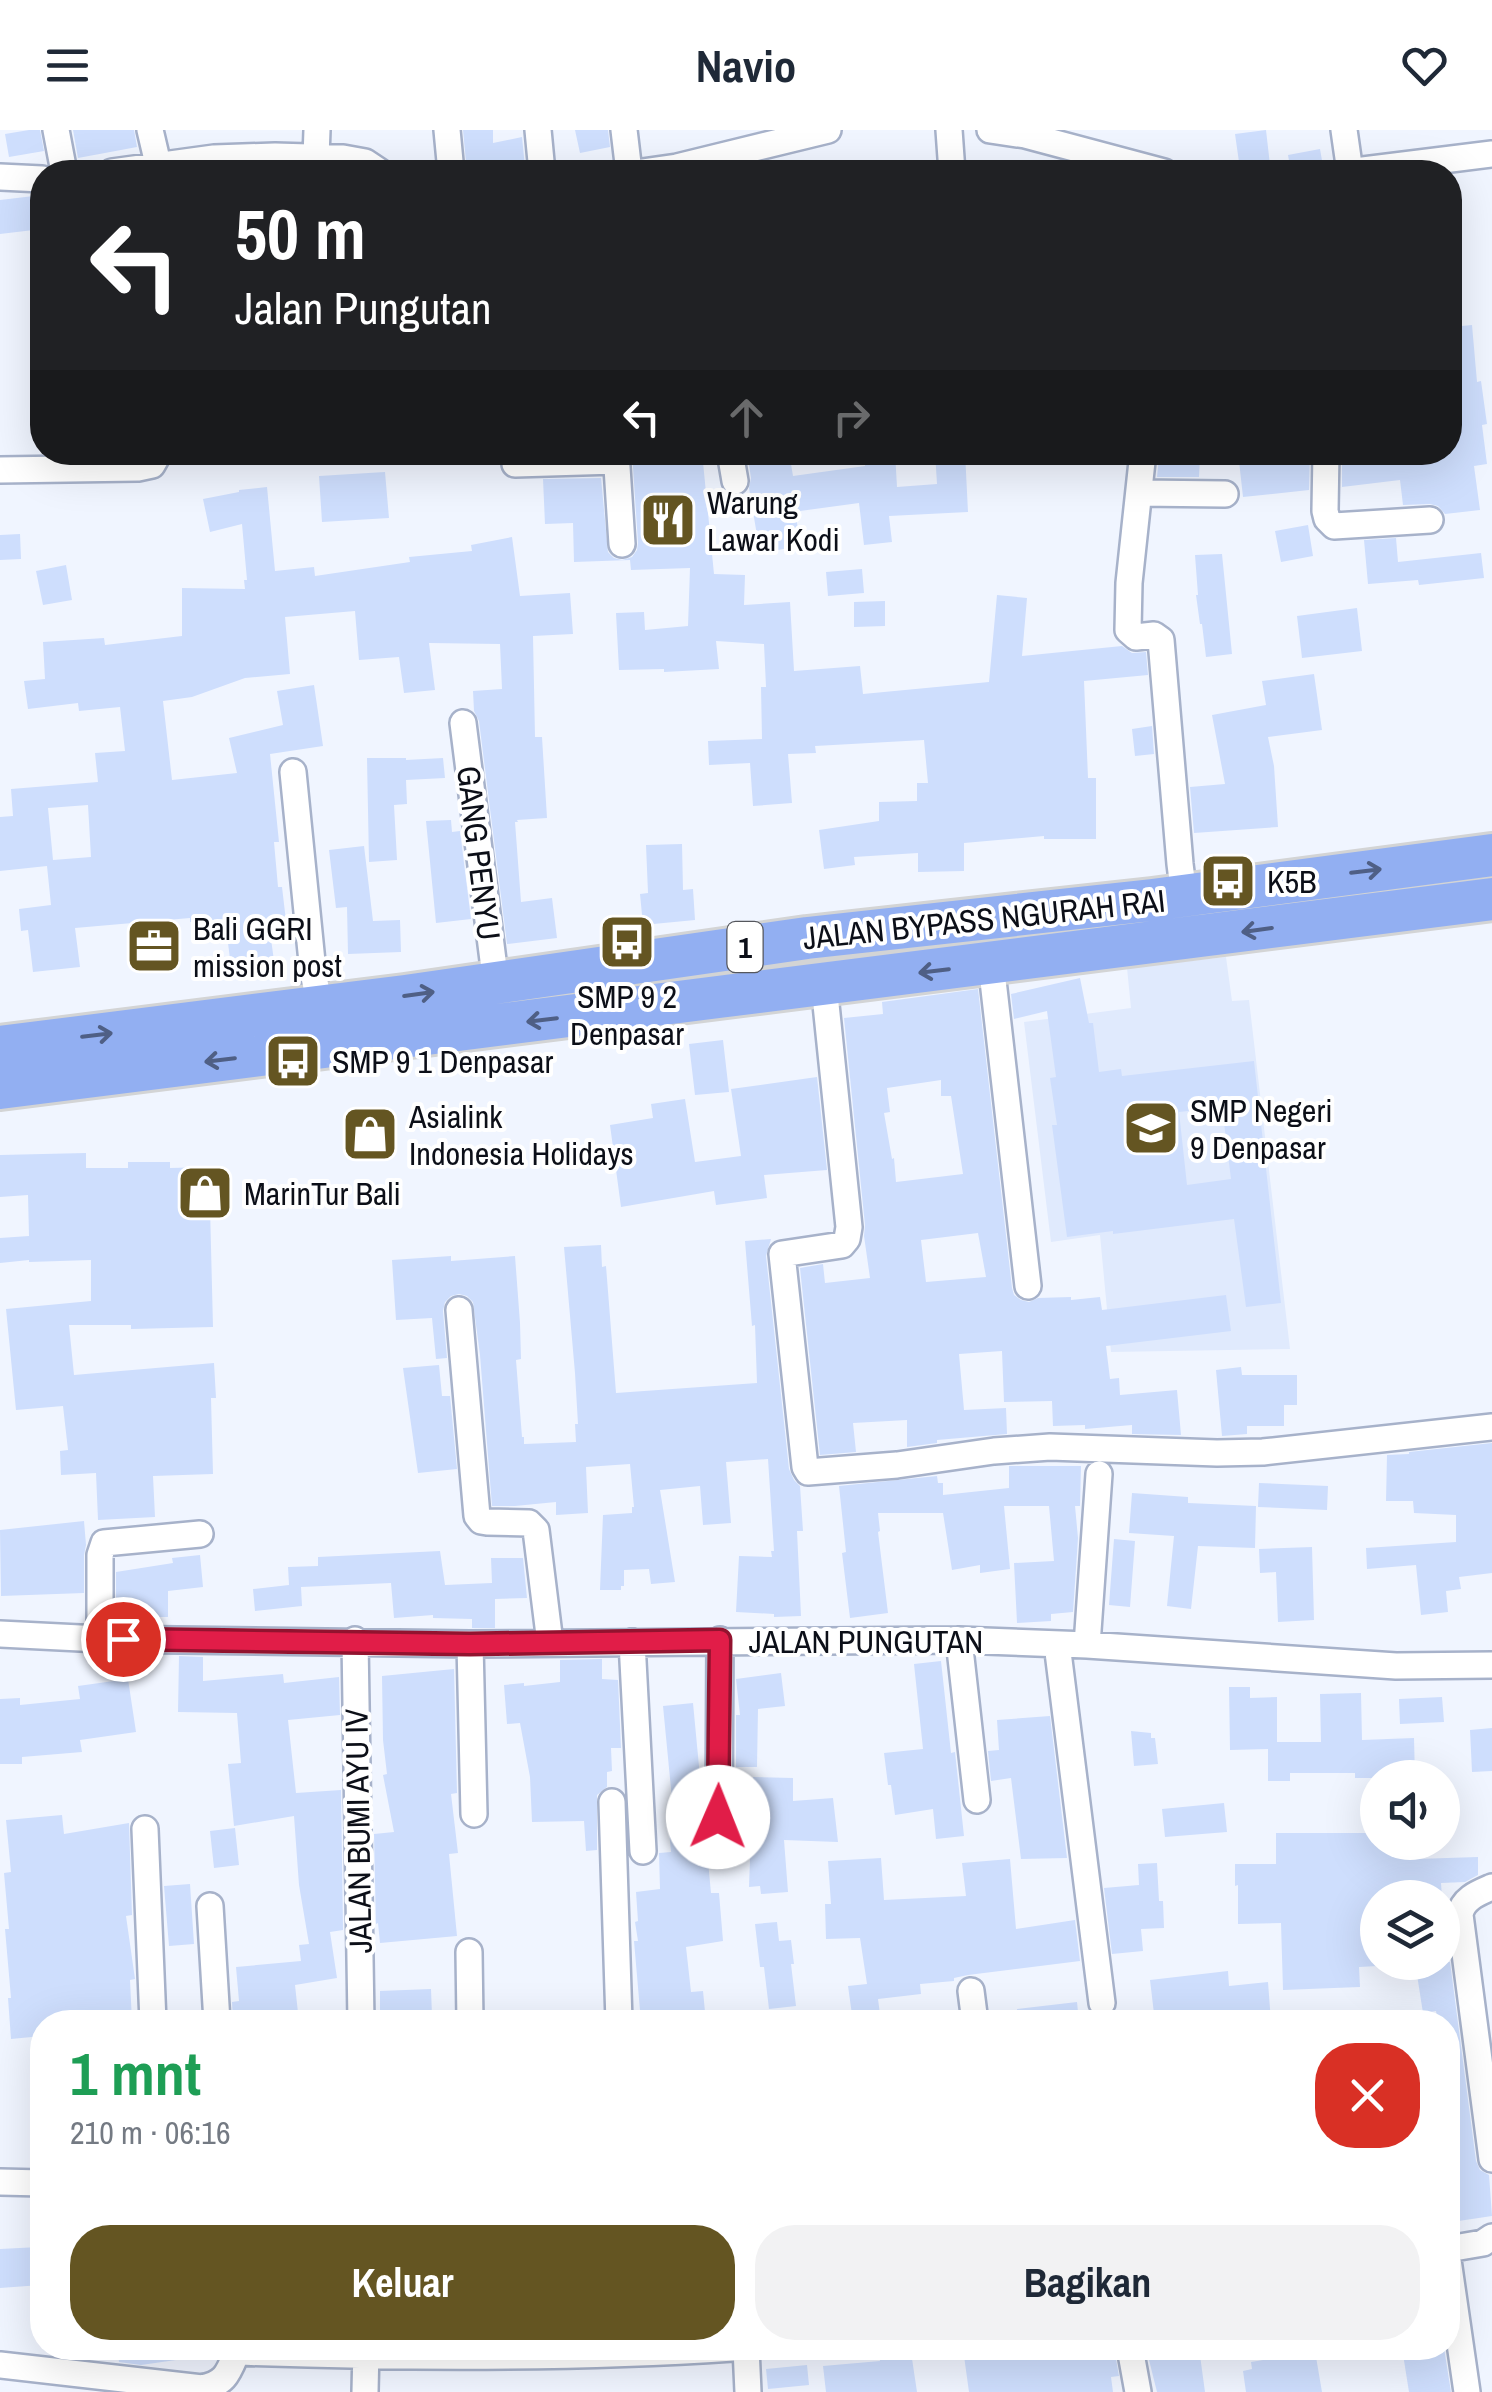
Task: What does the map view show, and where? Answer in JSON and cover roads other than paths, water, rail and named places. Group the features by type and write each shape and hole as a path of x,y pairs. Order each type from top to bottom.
{"highway":[{"name":"JALAN BYPASS NGURAH RAI","path":"0,1047 496,984 807,938 1184,896 1492,856"},
{"name":"JALAN BYPASS NGURAH RAI","path":"0,1088 1492,899"}],"street":[{"path":"56,130 62,160"},
{"path":"150,130 157,160"},
{"path":"316,157 317,130"},
{"path":"447,130 450,160"},
{"path":"538,130 541,160"},
{"path":"624,130 628,160"},
{"path":"707,160 778,136 828,130"},
{"path":"949,130 951,160"},
{"path":"990,130 1025,132 1122,160"},
{"path":"1105,130 1109,156"},
{"path":"1344,130 1348,160"},
{"path":"1444,160 1492,154"},
{"path":"195,160 234,160"},
{"path":"298,160 345,160"},
{"path":"0,177 30,179"},
{"path":"0,470 152,465"},
{"path":"617,465 622,544"},
{"path":"732,465 735,482"},
{"path":"1142,465 1128,630 1136,637 1154,635 1161,640 1184,896"},
{"path":"1326,465 1325,510 1327,520 1334,526 1430,520"},
{"path":"1140,493 1224,494"},
{"name":"GANG PENYU","path":"463,723 496,984"},
{"path":"293,772 320,1007"},
{"path":"991,963 1028,1286"},
{"path":"824,984 847,1239 842,1245 782,1254 808,1472 1050,1448 1262,1452 1492,1427"},
{"path":"458,1310 477,1516 488,1522 530,1523 536,1530 550,1643"},
{"path":"1087,1645 1098,1474"},
{"path":"100,1639 100,1554 104,1543 200,1534"},
{"name":"JALAN PUNGUTAN","path":"0,1634 470,1644 959,1640 1362,1664 1492,1665"},
{"name":"JALAN BUMI AYU IV","path":"355,1640 361,2010"},
{"path":"718,1817 720,1640"},
{"path":"959,1640 977,1800"},
{"path":"632,1642 643,1851"},
{"path":"470,1644 474,1814"},
{"path":"1057,1644 1102,2002"},
{"path":"612,1802 619,2010"},
{"path":"145,1829 153,2010"},
{"path":"1492,1887 1469,1899 1460,1915 1492,2159"},
{"path":"210,1906 216,2010"},
{"path":"469,1952 470,2010"},
{"path":"971,1991 973,2010"},
{"path":"0,2182 30,2182"},
{"path":"1460,2247 1483,2243 1492,2237"},
{"path":"1460,2339 1468,2392"},
{"path":"0,2365 216,2389 233,2360"},
{"path":"365,2392 366,2360"},
{"path":"747,2360 748,2392"},
{"path":"1132,2360 1138,2392"}],"place":[{"name":"Warung Lawar Kodi","path":"668,520"},
{"name":"K5B","path":"1228,881"},
{"name":"SMP 9 2 Denpasar","path":"627,942"},
{"name":"Bali GGRI mission post","path":"154,946"},
{"name":"SMP 9 1 Denpasar","path":"293,1061"},
{"name":"SMP Negeri 9 Denpasar","path":"1151,1128"},
{"name":"Asialink Indonesia Holidays","path":"370,1134"},
{"name":"MarinTur Bali","path":"205,1193"}]}
